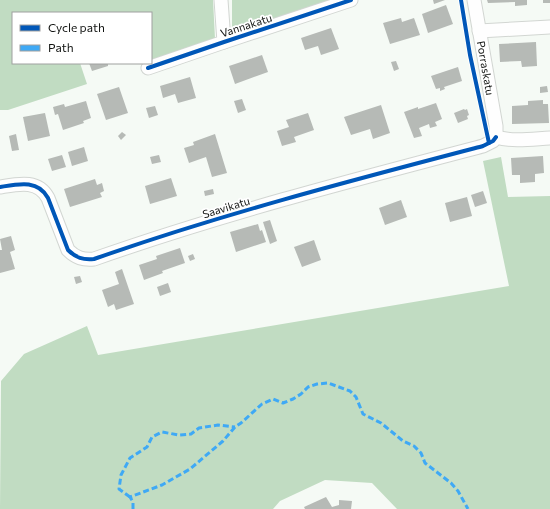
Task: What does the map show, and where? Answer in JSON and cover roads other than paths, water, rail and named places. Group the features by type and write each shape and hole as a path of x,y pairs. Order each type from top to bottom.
{"street":[{"name":"Vannakatu","path":"221,0 224,42"},
{"name":"Vannakatu","path":"148,68 351,0"},
{"name":"Porraskatu","path":"474,0 496,126 496,137"},
{"path":"479,31 550,27"},
{"path":"496,137 503,139 550,138"},
{"name":"Saavikatu","path":"0,187 25,183 40,187 48,198 68,250 81,259 94,259 240,212 325,187 483,146 493,141 496,137"}]}
